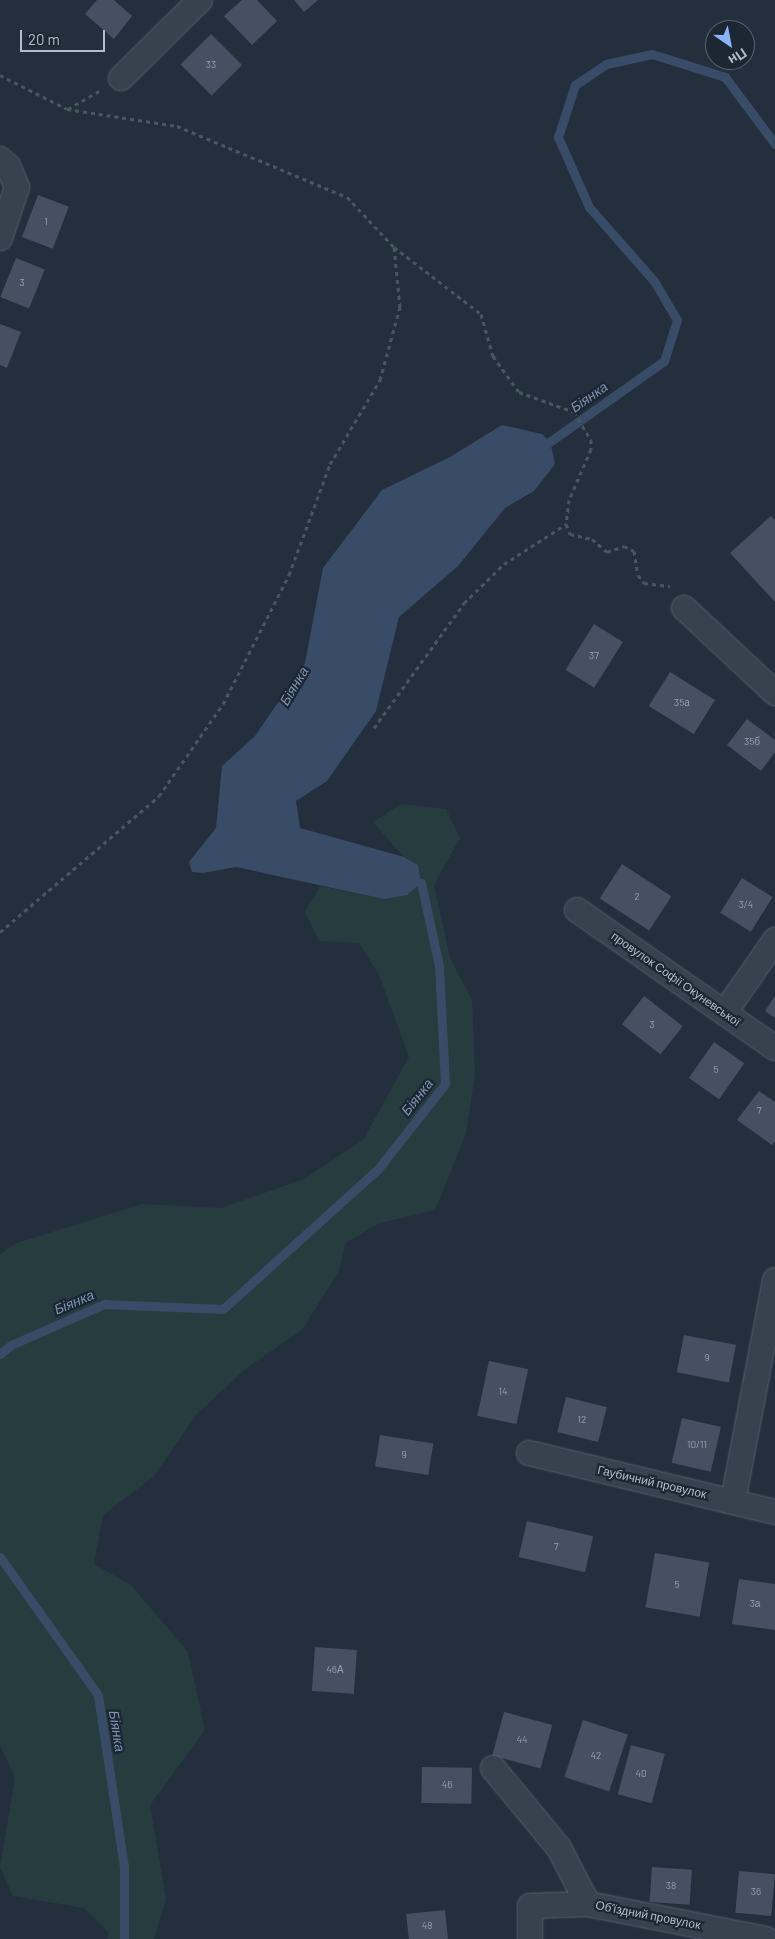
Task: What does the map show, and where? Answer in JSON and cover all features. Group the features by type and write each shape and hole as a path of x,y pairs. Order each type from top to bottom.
{"street":[{"path":"121,78 200,0"},
{"path":"0,159 8,166 17,188 0,238"},
{"path":"684,608 775,693"},
{"name":"провулок Софії Окуневської","path":"577,910 775,1048"},
{"path":"725,1012 775,940"},
{"path":"733,1501 775,1280"},
{"name":"Гаубичний провулок","path":"530,1453 775,1512"},
{"name":"Обʼїздний провулок","path":"493,1768 559,1848 588,1904"},
{"name":"Обʼїздний провулок","path":"530,1939 530,1906 588,1904 766,1939"}],"path":[{"path":"0,75 68,109 177,126 347,197 394,247 481,314 493,356 519,392 574,412 591,440 591,449 569,500 566,524 570,534 592,539 607,552 624,546 634,551 638,575 644,583 653,586 669,584"},
{"path":"68,109 121,78"},
{"path":"0,932 159,796 223,704 289,575 330,464 380,380 400,307 394,247"},
{"path":"374,728 464,603 504,564 566,524"}],"green space":[{"path":"401,804 446,809 460,838 434,885 450,958 472,1000 475,1074 466,1134 435,1210 380,1223 345,1243 339,1271 302,1330 244,1370 197,1414 153,1477 103,1515 94,1564 131,1585 188,1652 205,1730 150,1805 166,1899 154,1939 107,1939 109,1933 84,1908 13,1896 0,1867 15,1778 0,1745 0,1254 17,1243 142,1204 221,1208 304,1179 363,1140 409,1057 379,975 359,943 319,941 305,912 320,886 384,899 418,865 404,857 373,822"}],"water":[{"path":"502,425 542,434 550,441 555,464 534,491 505,508 458,566 399,617 376,711 327,781 296,801 300,828 404,857 418,865 421,883 407,895 384,899 236,867 203,873 192,872 189,862 216,828 222,766 255,736 305,663 323,568 382,490 450,457"}],"building":[{"path":"97,0 114,0 132,16 114,39 85,14"},
{"path":"242,0 257,0 277,21 252,45 224,16"},
{"path":"294,0 318,0 304,12"},
{"path":"211,34 242,65 212,96 181,64"},
{"path":"38,195 69,207 53,249 22,237"},
{"path":"16,258 45,270 29,309 0,297"},
{"path":"0,324 21,332 7,368 0,365"},
{"path":"771,516 775,520 775,602 730,553"},
{"path":"594,624 623,642 594,688 565,670"},
{"path":"670,672 715,700 694,734 649,706"},
{"path":"747,719 775,740 775,752 761,771 727,745"},
{"path":"622,864 671,896 649,931 600,898"},
{"path":"742,878 773,897 751,932 720,913"},
{"path":"644,996 683,1026 660,1055 622,1024"},
{"path":"775,996 775,1018 765,1011"},
{"path":"714,1042 744,1063 719,1099 689,1078"},
{"path":"759,1091 775,1102 775,1141 772,1145 737,1120"},
{"path":"684,1335 736,1345 729,1382 677,1372"},
{"path":"489,1361 528,1369 516,1424 477,1416"},
{"path":"566,1397 607,1407 598,1442 557,1432"},
{"path":"682,1418 721,1427 711,1472 672,1463"},
{"path":"380,1435 433,1443 428,1475 375,1467"},
{"path":"527,1521 593,1536 585,1572 519,1557"},
{"path":"655,1553 709,1563 700,1617 645,1607"},
{"path":"739,1579 775,1584 775,1630 732,1624"},
{"path":"315,1647 357,1650 354,1694 312,1691"},
{"path":"504,1712 552,1725 541,1768 492,1755"},
{"path":"583,1720 628,1735 609,1792 564,1777"},
{"path":"631,1745 665,1754 652,1803 618,1794"},
{"path":"422,1767 472,1768 471,1804 421,1803"},
{"path":"652,1867 692,1870 689,1905 650,1902"},
{"path":"739,1871 775,1874 771,1916 735,1913"},
{"path":"445,1910 448,1939 409,1939 406,1914"}],"waterway":[{"name":"Біянка","path":"541,448 664,361 677,320 654,281 589,207 558,137 575,85 606,64 652,54 725,77 775,144"},
{"name":"Біянка","path":"0,1354 11,1345 104,1304 223,1309 378,1169 445,1084 439,966 421,883 410,879"},
{"name":"Біянка","path":"0,1557 98,1695 124,1867 124,1939"}]}
